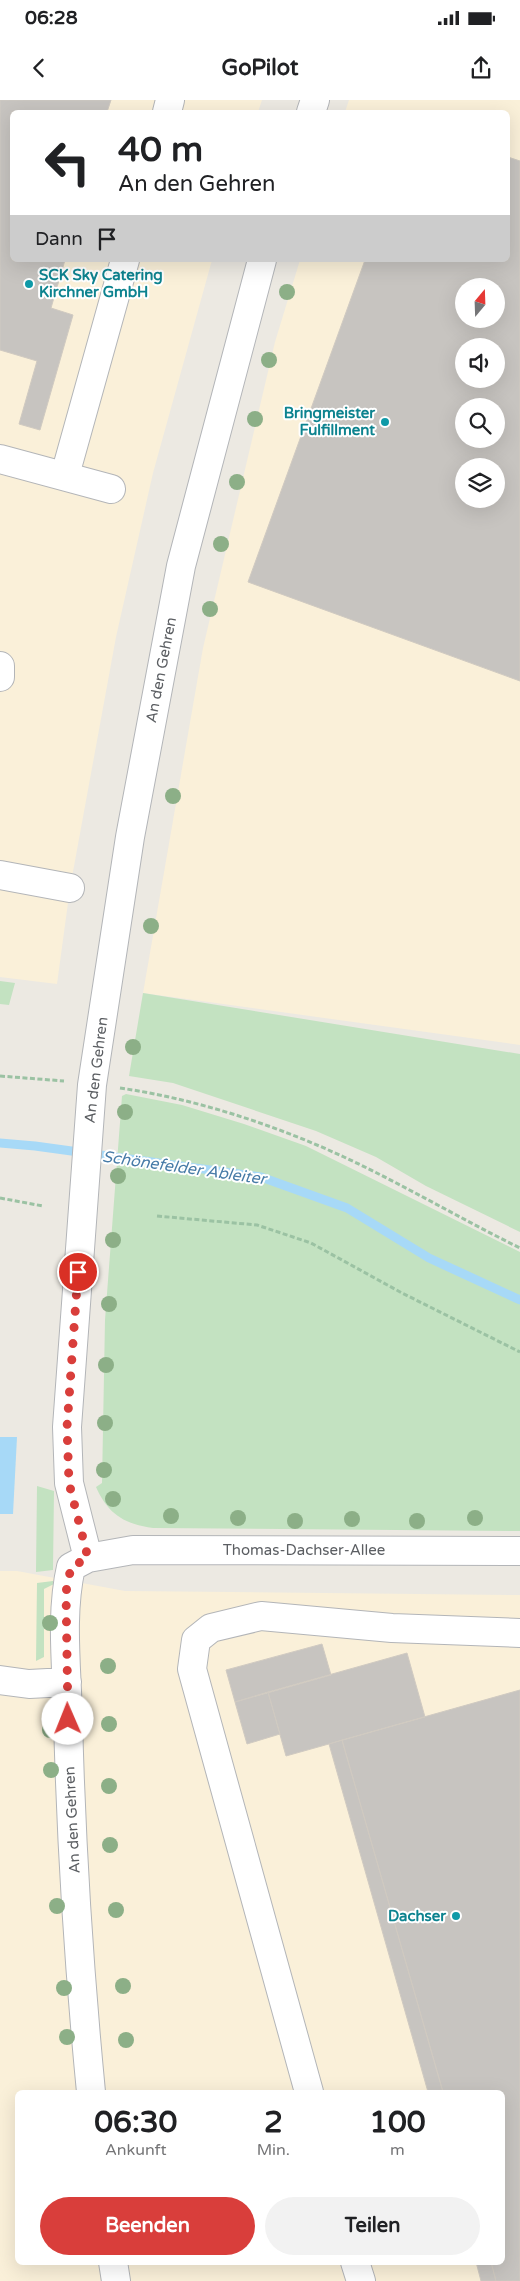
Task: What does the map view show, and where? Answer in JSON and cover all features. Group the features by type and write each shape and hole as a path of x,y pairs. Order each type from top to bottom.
{"street":[{"path":"65,475 124,262"},
{"name":"An den Gehren","path":"91,2090 78,1950 67,1682 66,1592 71,1567 88,1558 69,1483 67,1427 91,1093 129,845 181,566 261,262"},
{"path":"0,459 111,488"},
{"path":"0,666 0,677"},
{"path":"0,875 70,888"},
{"name":"Thomas-Dachser-Allee","path":"88,1558 133,1550 520,1551"},
{"path":"308,2090 192,1669 196,1640 212,1628 261,1616 392,1628 520,1634"},
{"path":"0,1680 29,1684 67,1682"},
{"path":"113,2265 116,2281"},
{"path":"356,2265 360,2281"}],"path":[{"path":"0,1076 47,1080"},
{"path":"91,1093 156,1093 288,1133 334,1153 520,1248"},
{"path":"0,1198 42,1206"},
{"path":"157,1216 257,1226 311,1242 402,1293 520,1352"}],"shaded area":[{"path":"0,100 262,100 259,110 10,110 10,262 211,262 153,473 116,637 70,888 57,984 0,977"},
{"path":"349,100 520,100 520,1045 143,993 203,648 275,342 299,262 510,262 510,110 346,110"},
{"path":"0,1571 17,1571 125,1591 520,1595 520,2281 0,2281"}],"green space":[{"path":"0,981 15,983 9,1005 0,1004"},
{"path":"143,993 520,1054 520,1232 426,1186 376,1157 316,1131 173,1083 129,1076"},
{"path":"126,1094 182,1105 306,1146 520,1252 520,1531 153,1528 134,1524 112,1511 96,1487 102,1483 105,1320 122,1096"},
{"path":"37,1486 54,1491 53,1570 36,1572"},
{"path":"53,1581 54,1584 44,1589 44,1657 36,1661 37,1583"}],"water":[{"path":"0,1437 17,1437 13,1514 0,1514"}],"building":[{"name":"SCK Sky Catering Kirchner GmbH","path":"0,100 111,100 108,110 10,110 10,262 64,262 51,308 73,315 40,430 19,424 37,361 0,350"},
{"name":"Bringmeister Fulfillment","path":"510,158 520,161 520,681 248,582 364,262 510,262"},
{"path":"322,1644 331,1675 235,1702 226,1670"},
{"path":"407,1653 425,1717 286,1756 268,1692"},
{"name":"Dachser","path":"520,1690 520,2281 496,2281 492,2265 505,2265 505,2090 442,2090 342,1740"},
{"path":"268,1692 280,1734 247,1744 235,1702"},
{"path":"342,1740 442,2090 427,2090 329,1744"},
{"path":"477,2265 492,2265 496,2281 481,2281"}],"waterway":[{"name":"Schönefelder Ableiter","path":"0,1143 35,1146 261,1177 347,1208 429,1258 520,1300"}],"place":[{"name":"SCK Sky Catering Kirchner GmbH","path":"29,284"},
{"name":"Bringmeister Fulfillment","path":"385,422"},
{"name":"Dachser","path":"456,1916"}],"route":[{"path":"68,1719 66,1592 71,1567 88,1558 69,1483 67,1427 78,1272"}]}
